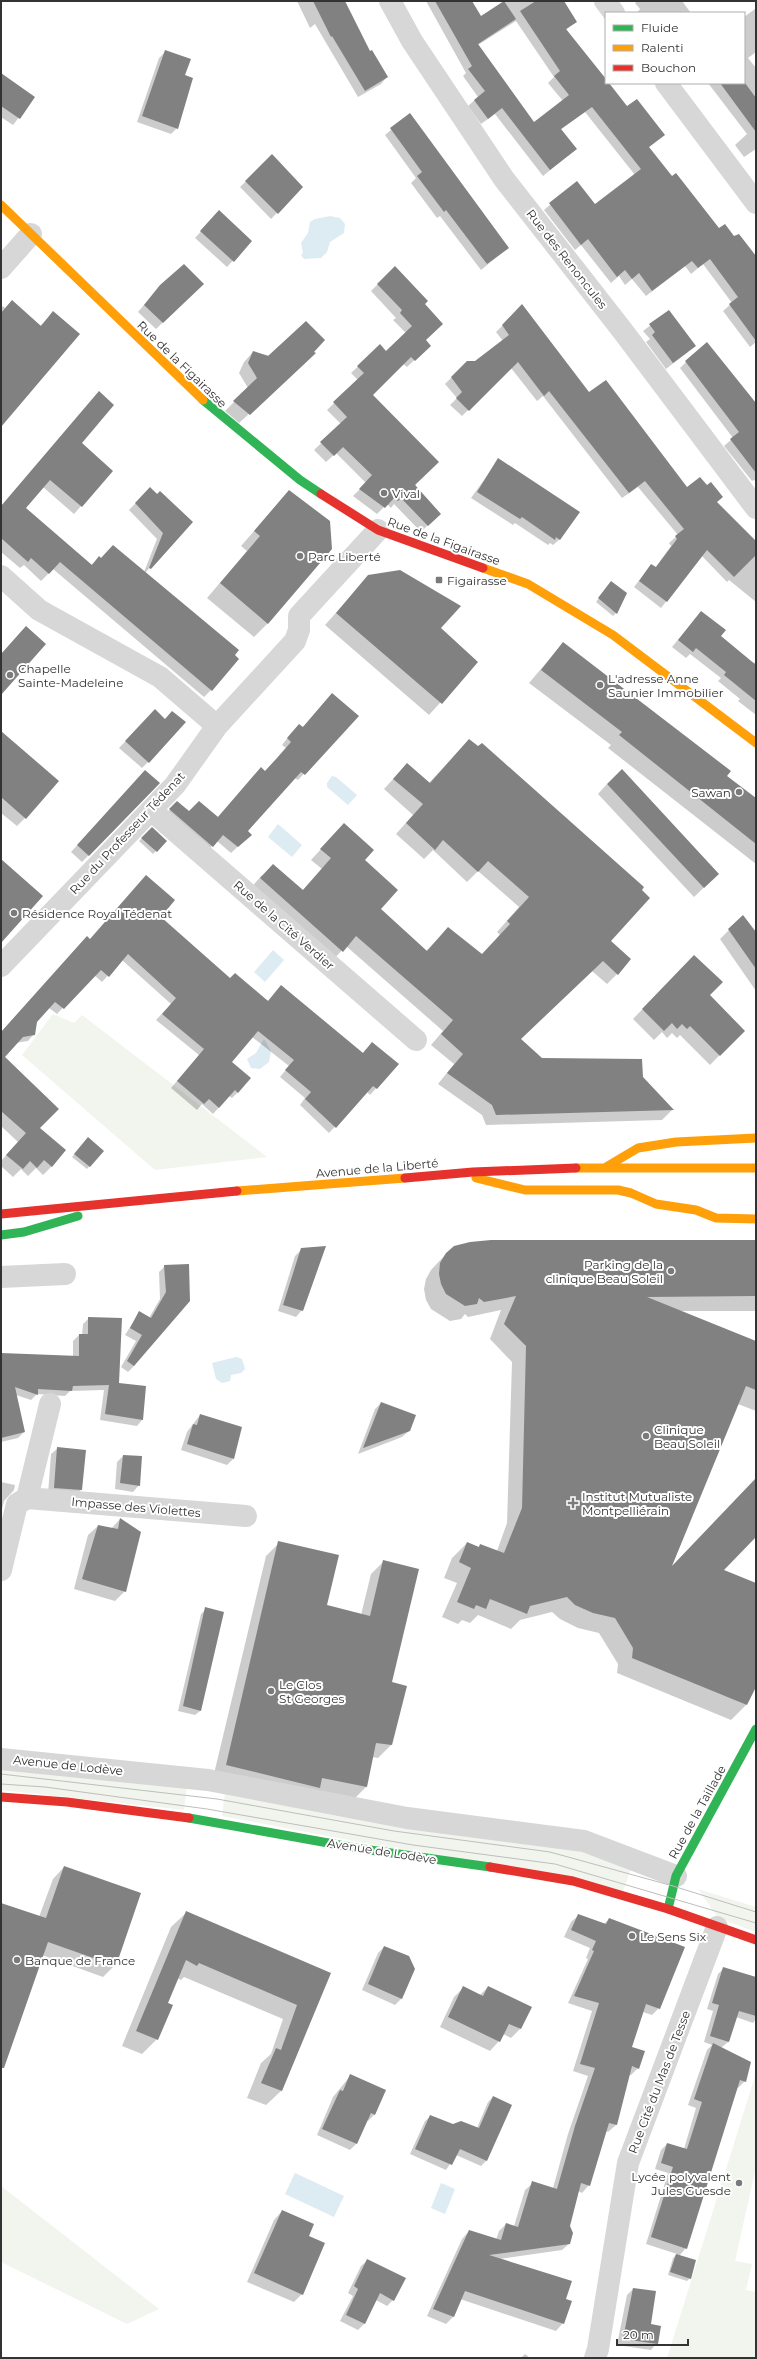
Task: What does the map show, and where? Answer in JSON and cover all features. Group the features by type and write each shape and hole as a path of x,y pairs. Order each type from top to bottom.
{"street":[{"name":"Rue des Renoncules","path":"390,1 412,41 504,179 622,330 756,508"},
{"path":"605,1 613,12"},
{"path":"667,84 756,203"},
{"name":"Rue de la Figairasse","path":"1,205 217,414 300,480 378,530 528,584 613,634 756,743"},
{"path":"1,268 31,234"},
{"name":"Rue du Professeur Tédenat","path":"1,966 175,785 217,726 295,641 299,630 300,616 378,530"},
{"path":"1,576 39,610 160,677 217,726"},
{"name":"Rue de la Cité Verdier","path":"151,810 416,1040"},
{"path":"606,1166 638,1148 676,1142 756,1138"},
{"name":"Avenue de la Liberté","path":"1,1214 129,1200 460,1173 606,1166 756,1168"},
{"path":"460,1173 525,1190 618,1190 631,1193 656,1204 696,1210 716,1218 756,1219"},
{"path":"1,1235 24,1232 129,1200"},
{"path":"1,1277 64,1274"},
{"path":"1,1570 17,1504 26,1498 50,1404"},
{"name":"Impasse des Violettes","path":"26,1498 246,1516"},
{"name":"Rue de la Taillade","path":"668,1909 676,1876 756,1729"},
{"name":"Avenue de Lodève","path":"1,1759 208,1780 407,1818 584,1841 676,1876"},
{"name":"Avenue de Lodève","path":"1,1797 67,1802 180,1816 356,1848 536,1874 573,1881 668,1909 756,1940"},
{"name":"Rue Cité du Mas de Tesse","path":"595,2358 598,2348 628,2163 717,1927"}],"shaded area":[{"path":"330,216 340,218 345,224 344,233 330,242 327,252 321,258 304,259 301,255 303,253 301,243 308,233 310,222 315,219"},
{"path":"332,776 336,777 357,795 348,805 327,787 327,783"},
{"path":"278,824 302,845 292,857 268,837"},
{"path":"273,950 284,960 265,982 254,972"},
{"path":"53,1014 74,1023 82,1015 267,1157 155,1170 22,1055"},
{"path":"264,1039 271,1051 269,1062 260,1069 251,1068 247,1059 256,1053"},
{"path":"236,1357 242,1359 245,1369 241,1373 231,1375 230,1381 222,1383 216,1379 212,1363"},
{"path":"1,1767 187,1787 184,1810 1,1790"},
{"path":"225,1793 567,1847 631,1868 623,1892 222,1816"},
{"path":"698,1889 756,1907 756,1932 718,1918"},
{"name":"Lycée polyvalent Jules Guesde","path":"756,2073 756,2167 735,2261 752,2264 746,2290 756,2292 756,2358 667,2358"},
{"path":"295,2173 344,2196 334,2217 285,2194"},
{"path":"441,2183 455,2189 445,2214 431,2208"},
{"path":"1,2186 159,2309 127,2324 1,2262"}],"building":[{"path":"313,1 345,1 370,51 372,50 388,77 365,91 332,36 331,37"},
{"path":"435,1 472,1 481,16 504,1 516,19 478,44 534,122 569,95 554,76 560,71 520,11 536,1 564,1 577,22 566,29 605,78 605,84 610,84 627,106 637,99 665,135 649,147 672,176 676,173 719,228 725,224 734,236 739,234 756,256 756,341 729,304 738,297 710,259 698,268 692,261 652,291 639,273 632,279 625,270 617,277 588,239 581,245 549,203 577,181 595,204 641,169 592,107 561,129 577,149 550,170 502,108 488,119 474,100 485,91 468,69 472,66"},
{"path":"165,50 191,59 185,75 193,78 178,129 142,116"},
{"path":"1,73 35,97 20,119 1,106"},
{"path":"745,83 756,98 756,132 721,84"},
{"path":"410,113 509,248 487,264 446,210 444,212 417,176 422,172 390,128"},
{"path":"272,154 303,187 278,214 245,181"},
{"path":"219,210 252,241 234,262 200,231"},
{"path":"184,264 204,284 163,323 144,305 160,285"},
{"path":"395,266 428,301 425,304 443,324 426,340 431,346 415,361 411,357 373,395 439,462 415,485 441,514 428,526 401,498 398,501 394,498 385,508 359,489 372,475 343,447 334,456 320,442 347,417 333,402 364,373 357,366 380,344 386,351 412,326 400,313 402,310 377,284"},
{"path":"12,300 41,326 53,311 80,334 1,427 1,313"},
{"path":"522,304 589,392 606,380 687,487 700,477 707,485 711,482 723,497 717,502 756,541 756,555 734,577 707,550 667,602 639,581 651,564 656,567 677,539 675,536 684,529 645,481 629,493 549,391 544,396 518,362 469,411 456,398 462,392 451,377 467,361 475,361 509,335 502,325"},
{"path":"669,310 696,346 673,363 652,335 655,332 649,324"},
{"path":"306,321 325,340 314,352 316,353 250,415 233,401 257,378 248,363 253,351 268,356"},
{"path":"707,342 756,403 756,473 730,439 739,432 685,361"},
{"path":"99,391 114,405 82,443 113,471 82,507 50,480 26,508 92,565 99,556 101,558 113,545 239,650 235,655 239,659 212,691 60,562 49,574 31,558 28,562 1,538 1,506"},
{"path":"498,458 580,512 560,540 556,537 555,540 522,517 520,519 477,492"},
{"path":"150,487 157,494 160,491 193,522 151,569 149,568 163,533 135,503"},
{"name":"Parc Liberté","path":"289,490 330,521 332,549 268,624 220,583 260,536 254,531"},
{"path":"400,570 461,606 441,628 478,662 442,704 336,613 368,575"},
{"path":"611,581 627,593 617,614 598,598"},
{"path":"701,611 726,630 721,636 756,665 756,701 724,675 726,672 696,648 693,652 678,640"},
{"name":"Chapelle Sainte-Madeleine","path":"26,626 46,644 1,695 1,654"},
{"path":"563,642 731,771 727,776 756,798 756,844 619,735 622,732 541,670"},
{"path":"332,693 359,716 305,775 301,772 248,831 252,835 238,847 223,835 213,847 169,809 177,801 189,811 199,801 218,817 261,767 265,771 277,758 291,742 287,738 299,724 303,727"},
{"path":"155,709 165,719 172,711 186,722 149,763 125,741"},
{"path":"1,731 59,781 26,819 1,797"},
{"path":"469,739 478,746 482,743 644,887 642,890 650,898 611,941 631,959 618,975 603,961 521,1039 542,1058 642,1059 643,1077 674,1110 496,1115 492,1105 447,1073 463,1054 441,1034 453,1020 356,936 343,952 260,878 273,864 303,890 331,858 320,849 344,823 374,850 365,860 398,890 381,909 427,951 448,927 482,954 510,924 507,921 529,897 488,861 478,872 443,840 435,850 406,823 423,804 393,779 407,763 430,783"},
{"path":"622,769 719,874 704,888 607,784"},
{"path":"145,770 160,783 89,856 77,845"},
{"path":"152,827 167,841 157,852 141,838"},
{"name":"Résidence Royal Tédenat","path":"1,859 43,896 1,943"},
{"path":"146,875 175,900 161,917 230,978 235,973 268,1001 281,985 363,1053 372,1042 399,1064 377,1089 373,1086 336,1128 305,1099 311,1092 285,1070 294,1060 258,1031 232,1062 251,1078 238,1093 235,1090 219,1108 209,1099 204,1104 177,1081 204,1049 162,1014 176,998 128,954 109,977 101,970 64,1009 55,1002 37,1022 35,1035 23,1037 5,1057 59,1109 40,1128 66,1150 52,1167 44,1160 37,1168 30,1161 23,1169 6,1155 26,1133 1,1111 1,1032 87,936 90,939"},
{"path":"743,915 756,932 756,969 728,929"},
{"path":"694,955 723,982 710,995 745,1031 720,1056 690,1026 687,1029 682,1024 677,1029 672,1023 664,1031 642,1009"},
{"path":"88,1137 104,1151 90,1167 74,1154"},
{"path":"491,1240 756,1240 756,1296 647,1297 756,1341 756,1390 746,1386 672,1566 756,1478 756,1537 724,1570 756,1583 756,1687 747,1705 632,1658 633,1648 615,1618 593,1613 575,1605 567,1597 530,1606 527,1614 490,1599 486,1609 476,1605 474,1609 457,1602 471,1568 459,1562 467,1542 479,1547 480,1544 504,1553 522,1508 526,1346 504,1324 516,1296 484,1302 479,1298 477,1304 465,1306 446,1294 441,1284 439,1274 440,1263 446,1253 454,1246 470,1242"},
{"path":"326,1246 303,1311 283,1305 301,1248"},
{"path":"189,1264 190,1301 134,1366 127,1361 142,1335 130,1328 139,1311 151,1318 166,1292 164,1265"},
{"path":"88,1317 122,1318 119,1383 146,1386 143,1420 105,1414 109,1385 73,1386 72,1391 38,1389 38,1395 15,1387 25,1432 1,1438 1,1353 79,1356 79,1334 88,1334"},
{"path":"381,1402 416,1415 410,1431 363,1448"},
{"path":"200,1414 242,1427 234,1459 187,1444 193,1424 197,1425"},
{"path":"57,1447 86,1450 82,1490 54,1488"},
{"path":"123,1455 142,1456 140,1486 120,1483"},
{"path":"120,1518 141,1532 126,1592 82,1579 98,1525 118,1529"},
{"path":"278,1541 339,1555 327,1605 370,1616 383,1560 419,1569 392,1682 407,1686 392,1745 376,1743 367,1787 322,1778 320,1788 226,1765"},
{"path":"205,1607 224,1612 201,1711 183,1706"},
{"name":"Banque de France","path":"64,1866 141,1893 116,1966 48,1942 4,2068 1,2068 1,1903 46,1918"},
{"path":"186,1911 331,1973 282,2091 261,2083 276,2048 281,2050 297,2005 199,1963 197,1966 186,1960 168,2003 173,2005 158,2040 136,2031"},
{"path":"578,1914 606,1924 609,1918 685,1947 660,2009 646,2004 632,2047 645,2051 639,2069 632,2066 617,2125 609,2123 590,2186 581,2183 570,2226 573,2233 570,2244 489,2255 572,2281 566,2299 572,2301 564,2324 465,2291 454,2317 433,2309 469,2230 501,2240 506,2223 518,2227 532,2181 557,2189 575,2126 595,2068 580,2064 599,2003 574,1996 594,1951 592,1950 596,1941 571,1930"},
{"path":"384,1946 409,1956 415,1969 402,1999 368,1984"},
{"path":"723,1967 756,1977 756,2016 739,2011 729,2042 710,2036 719,2005 712,2003"},
{"path":"463,1986 483,1996 488,1986 532,2007 521,2029 509,2024 500,2042 448,2017"},
{"path":"713,2043 751,2062 746,2082 740,2080 687,2249 651,2237 673,2167 661,2163 667,2143 687,2149 702,2102 694,2099"},
{"path":"350,2074 386,2090 375,2115 371,2113 357,2144 322,2129 340,2090 343,2091"},
{"path":"493,2096 512,2105 487,2161 460,2149 452,2165 415,2149 430,2115 453,2124 461,2121 479,2128"},
{"path":"282,2210 314,2224 309,2236 325,2243 303,2295 254,2273"},
{"path":"676,2254 696,2260 691,2279 670,2272"},
{"path":"367,2259 406,2278 394,2301 380,2293 365,2324 346,2315 358,2289 354,2286"},
{"path":"633,2288 656,2291 651,2324 661,2326 658,2344 623,2339"}],"tram line":[{"path":"1,1774 217,1799 394,1831 550,1852 673,1886 756,1912"},
{"path":"1,1784 45,1787 207,1809 413,1845 555,1864 756,1923"}],"traffic: fast":[{"path":"203,400 300,480 321,494"},
{"path":"1,1235 24,1232 78,1216"},
{"path":"668,1909 676,1876 756,1729"},
{"path":"189,1818 356,1848 490,1867"}],"traffic: slow":[{"path":"1,205 203,400"},
{"path":"483,568 528,584 613,635 756,743"},
{"path":"606,1167 638,1148 676,1142 756,1138"},
{"path":"576,1168 756,1168"},
{"path":"237,1191 405,1178"},
{"path":"476,1178 525,1190 618,1190 631,1193 656,1204 696,1210 716,1218 756,1219"}],"traffic: jam":[{"path":"321,494 378,530 483,568"},
{"path":"405,1178 473,1172 576,1168"},
{"path":"1,1214 237,1191"},
{"path":"1,1797 67,1802 189,1818"},
{"path":"490,1867 573,1881 668,1909 756,1940"}],"place":[{"name":"Vival","path":"384,493"},
{"name":"Parc Liberté","path":"300,556"},
{"name":"Figairasse","path":"439,580"},
{"name":"Chapelle Sainte-Madeleine","path":"10,675"},
{"name":"L'adresse Anne Saunier Immobilier","path":"600,685"},
{"name":"Sawan","path":"739,792"},
{"name":"Résidence Royal Tédenat","path":"14,913"},
{"name":"Parking de la clinique Beau Soleil","path":"671,1271"},
{"name":"Clinique Beau Soleil","path":"646,1436"},
{"name":"Institut Mutualiste Montpelliérain","path":"573,1503"},
{"name":"Le Clos St Georges","path":"271,1691"},
{"name":"Le Sens Six","path":"632,1936"},
{"name":"Banque de France","path":"17,1960"},
{"name":"Lycée polyvalent Jules Guesde","path":"739,2183"}]}
